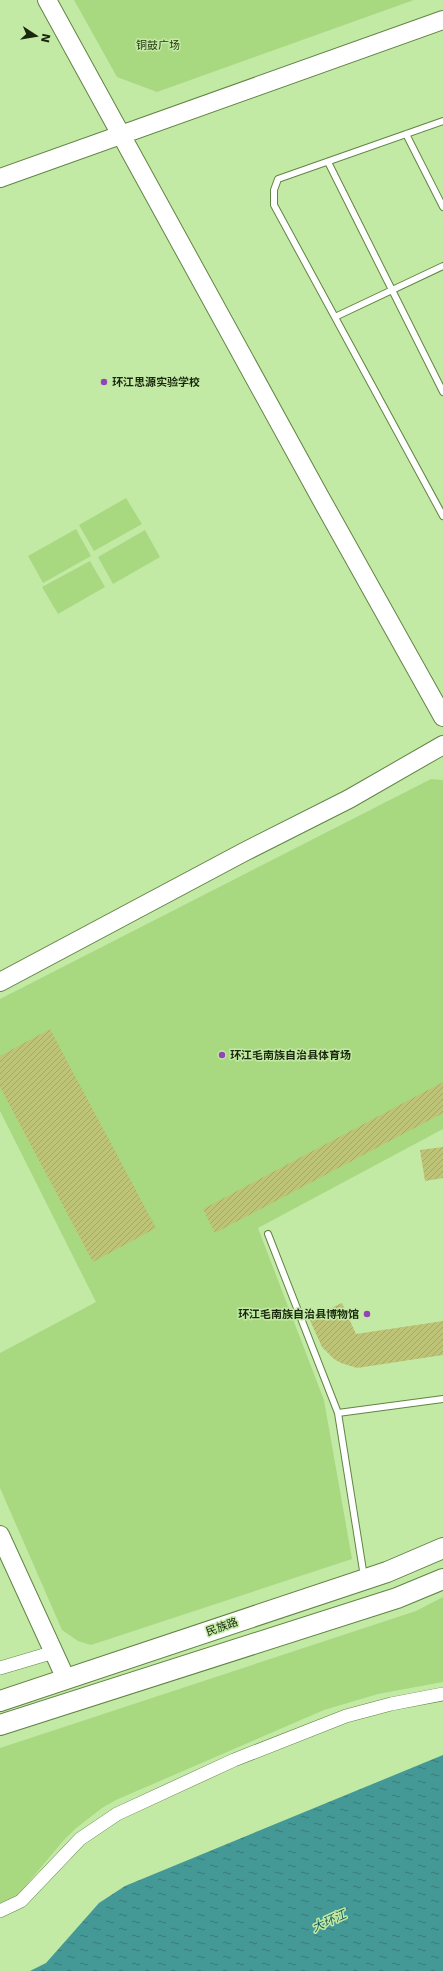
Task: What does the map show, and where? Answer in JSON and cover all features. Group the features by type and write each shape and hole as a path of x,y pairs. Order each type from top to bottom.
{"main road":[{"name":"民族路","path":"0,1701 364,1579 443,1548"},
{"path":"0,1726 397,1598 443,1579"}],"street":[{"path":"47,0 320,497 443,717"},
{"path":"0,178 443,20"},
{"path":"0,982 244,852 349,799 443,745"},
{"path":"0,1535 66,1679"},
{"path":"0,1668 54,1652"},
{"path":"0,1911 21,1901 80,1839 116,1814 234,1760 346,1716 391,1704 443,1694"}],"lane":[{"path":"443,121 278,180 273,197 274,206 443,516"},
{"path":"406,134 443,207"},
{"path":"328,162 443,392"},
{"path":"335,317 443,266"},
{"path":"268,1234 338,1413 364,1579"},
{"path":"338,1413 443,1399"}],"green space":[{"name":"铜鼓广场","path":"74,0 414,0 157,92 117,77"},
{"path":"126,498 142,524 94,551 79,525"},
{"path":"76,529 91,556 43,583 28,556"},
{"path":"145,530 160,557 113,584 98,557"},
{"path":"90,561 105,587 58,614 42,587"},
{"path":"431,779 443,780 443,1129 258,1228 324,1400 352,1559 91,1645 78,1641 62,1630 0,1488 0,1353 96,1302 0,1111 0,999"},
{"path":"443,1597 443,1682 378,1694 324,1710 116,1800 102,1808 75,1829 63,1841 18,1895 0,1904 0,1748 416,1611"}],"water":[{"name":"大环江","path":"443,1755 443,1971 30,1971 46,1963 99,1903 125,1886"}],"building":[{"path":"50,1029 156,1228 93,1262 0,1087 0,1056"},
{"path":"443,1082 443,1113 215,1233 203,1209"},
{"path":"443,1147 443,1178 425,1181 420,1150"},
{"path":"342,1303 356,1334 443,1321 443,1355 357,1368 341,1363 334,1359 322,1347 309,1318"}],"place":[{"name":"环江思源实验学校","path":"104,382"},
{"name":"环江毛南族自治县体育场","path":"222,1055"},
{"name":"环江毛南族自治县博物馆","path":"367,1314"}]}
